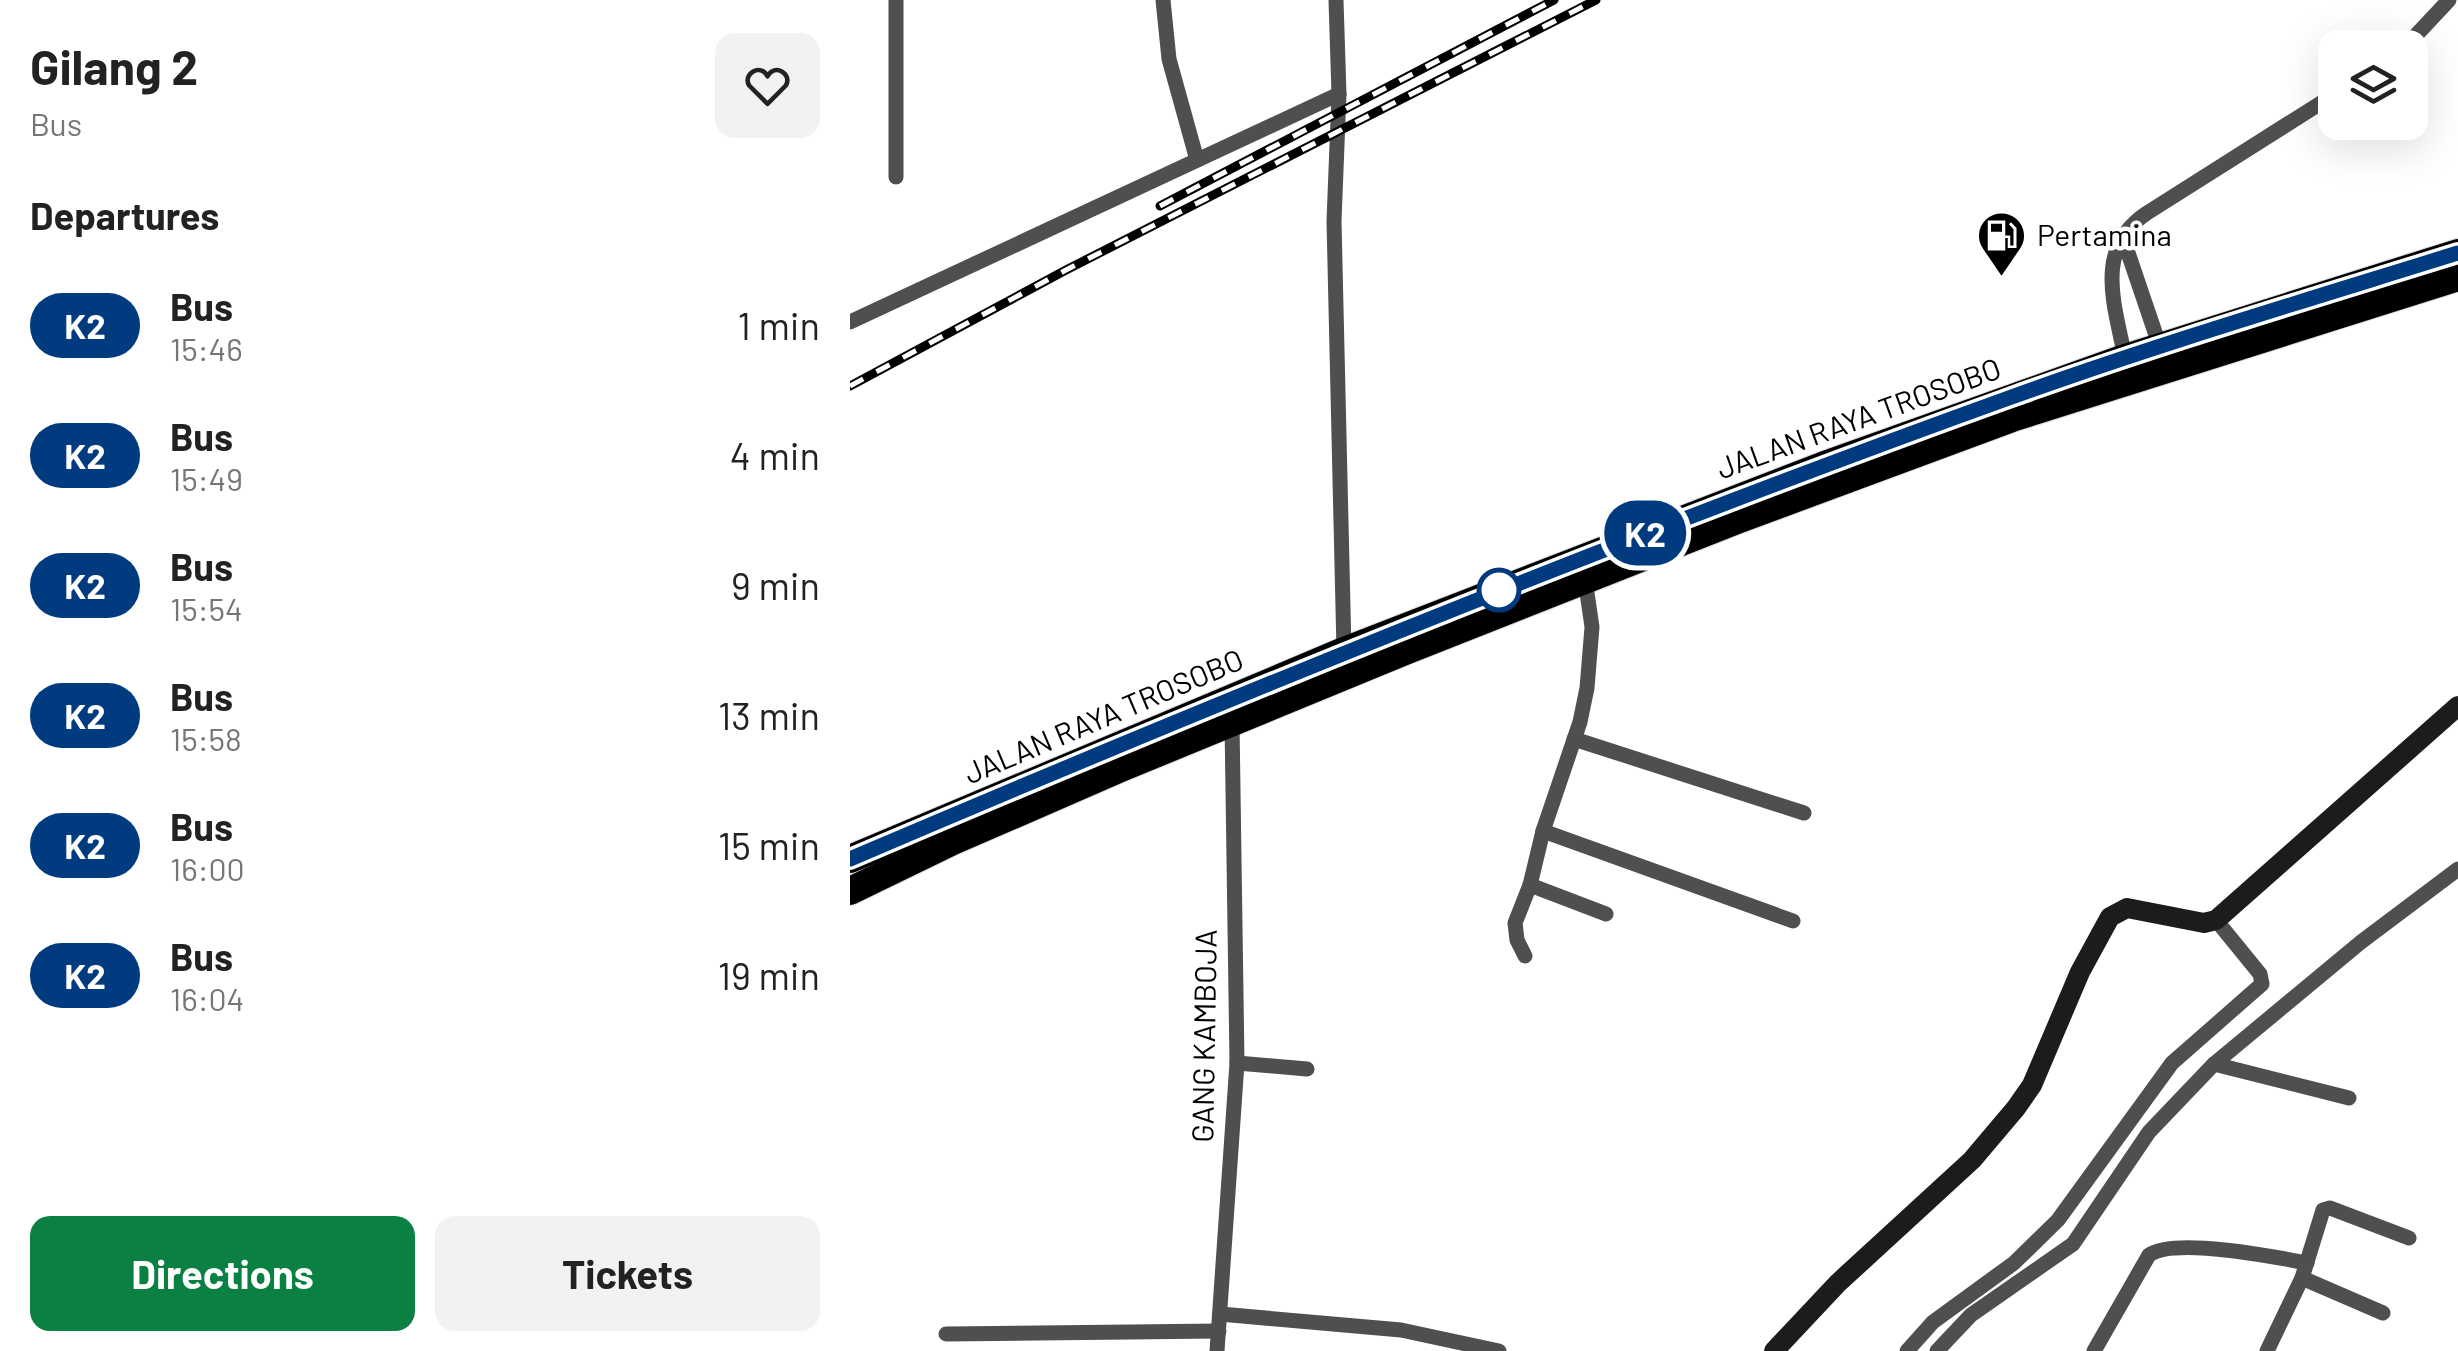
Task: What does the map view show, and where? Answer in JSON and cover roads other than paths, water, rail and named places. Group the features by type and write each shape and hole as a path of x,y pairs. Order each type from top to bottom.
{"highway":[{"name":"JALAN RAYA TROSOBO","path":"850,859 1344,651 1822,466 2125,358 2458,253"},
{"name":"JALAN RAYA TROSOBO","path":"850,891 954,841 1232,722 1585,579 2012,418 2458,277"}],"street":[{"path":"896,0 896,176"},
{"path":"1163,0 1169,58 1197,160"},
{"path":"1336,0 1339,94 1334,221 1344,651"},
{"path":"2421,30 2449,0"},
{"path":"850,322 1339,94"},
{"path":"2125,358 2113,270 2122,235 2147,213 2318,105"},
{"path":"2122,235 2160,347"},
{"path":"1525,956 1516,940 1515,922 1574,739 1592,654 1585,579"},
{"path":"1774,1351 1838,1283 1972,1160 2016,1108 2032,1085 2080,972 2110,917 2128,908 2192,922 2216,920 2458,706"},
{"name":"GANG KAMBOJA","path":"1218,1351 1237,1063 1232,722"},
{"path":"1574,739 1804,813"},
{"path":"1543,831 1793,921"},
{"path":"1937,1351 1971,1315 2073,1244 2150,1132 2214,1064 2361,942 2458,869"},
{"path":"1530,885 1606,914"},
{"path":"1907,1351 1941,1314 2014,1263 2058,1220 2172,1062 2262,984 2260,974 2216,920"},
{"path":"1237,1063 1307,1069"},
{"path":"2214,1064 2349,1098"},
{"path":"2271,1350 2326,1208 2410,1238"},
{"path":"2094,1351 2156,1250 2238,1252 2305,1270 2383,1313"},
{"path":"1220,1314 1401,1330 1499,1351"},
{"path":"946,1334 1218,1332"}],"railway":[{"path":"1160,206 1554,0"},
{"path":"850,386 1066,270 1596,0"}],"place":[{"name":"Pertamina","path":"2002,278"}]}
